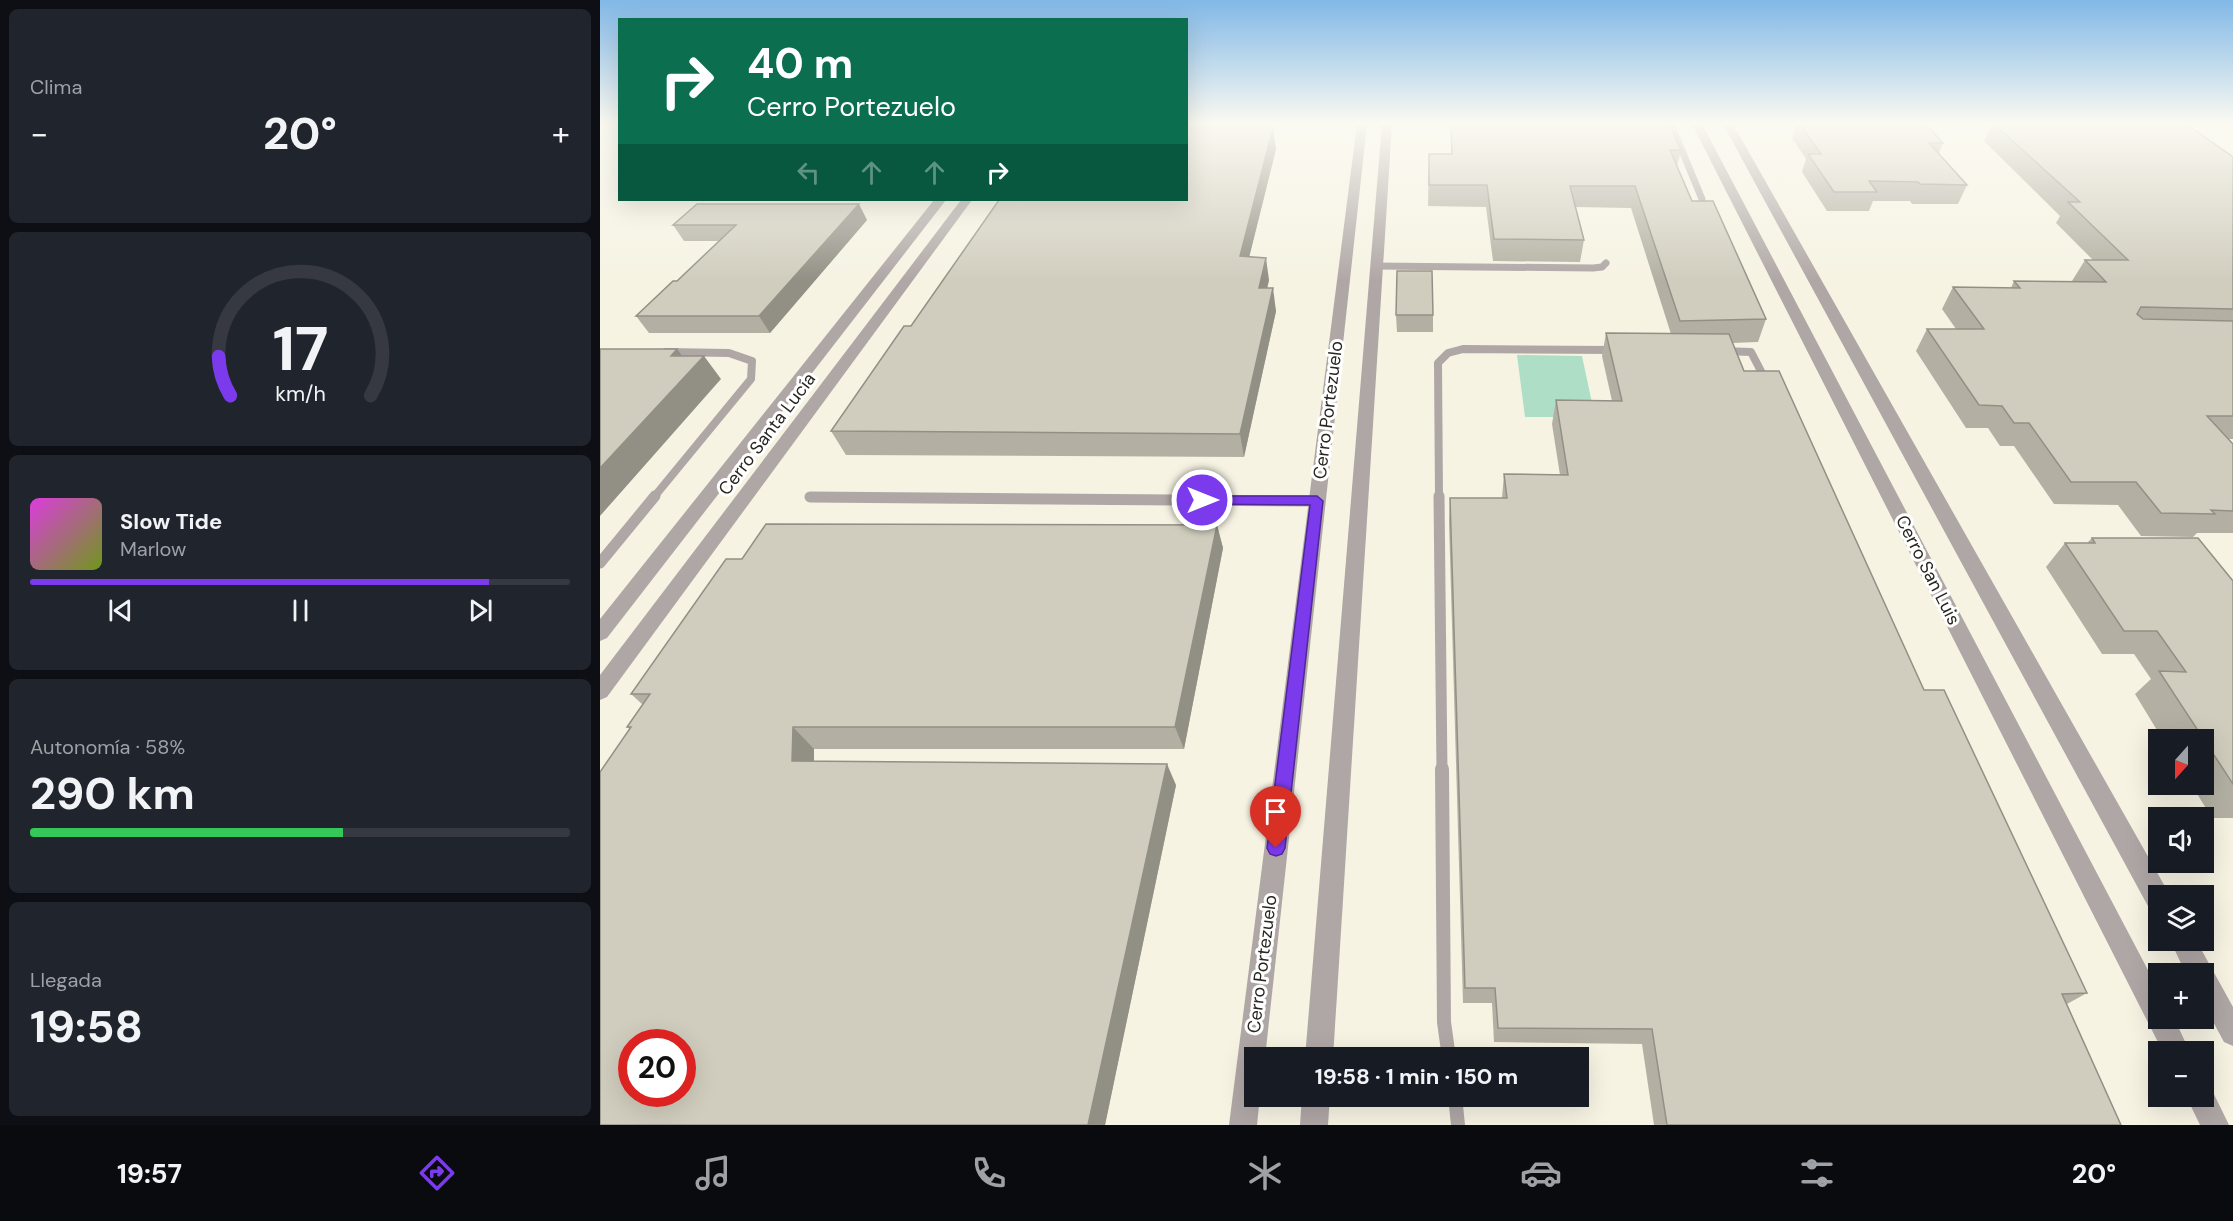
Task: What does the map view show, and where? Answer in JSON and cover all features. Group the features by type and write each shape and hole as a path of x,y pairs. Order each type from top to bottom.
{"street":[{"name":"Cerro Portezuelo","path":"1243,1125 1356,176"},
{"name":"Cerro Portezuelo","path":"1320,1047 1383,176"},
{"name":"Cerro San Luis","path":"1724,176 2148,996"},
{"path":"1757,176 2150,885"},
{"name":"Cerro Santa Lucía","path":"600,633 939,201"},
{"name":"Cerro Santa Lucía","path":"600,691 965,201"},
{"path":"2214,998 2233,1033"},
{"path":"1314,1125 1315,1107"},
{"path":"2206,1107 2215,1125"}],"lane":[{"path":"1693,176 1702,199"},
{"path":"1376,266 1593,268 1602,267 1606,263"},
{"path":"1447,1047 1444,1022 1438,363 1448,352 1463,349 1627,350"},
{"path":"1708,350 1751,352 1763,375"},
{"path":"600,563 751,379 752,361 729,353 658,352"},
{"path":"810,497 1317,501"},
{"path":"1456,1107 1458,1125"}],"green space":[{"path":"1517,355 1582,356 1595,417 1525,417"}],"building":[{"path":"1188,176 1260,176 1240,256 1266,258 1259,288 1273,288 1240,434 831,431 904,326 911,326 998,201 1188,201"},
{"path":"1429,176 1681,176 1692,201 1713,201 1766,319 1680,321 1635,186 1570,186 1584,240 1494,239 1487,185 1429,185"},
{"path":"1823,176 1959,176 1967,185 1869,181 1877,192 1834,192"},
{"path":"2052,176 2233,176 2233,309 2141,307 2137,314 2143,319 2233,321 2233,416 2207,416 2233,444 2233,511 2211,510 2215,514 2161,513 2136,482 2071,482 2029,423 2014,423 2002,406 1979,405 1927,329 1984,329 1953,287 2020,288 2014,281 2106,282 2085,260 2128,260 2068,202 2080,202"},
{"path":"697,204 859,204 759,316 636,316 736,225 673,225"},
{"path":"1397,271 1432,271 1433,315 1396,315"},
{"path":"1606,333 1729,334 1744,371 1779,371 1924,690 1944,690 2087,993 2062,994 2121,1125 1667,1125 1652,1029 1498,1028 1495,988 1465,988 1450,498 1507,498 1504,474 1568,475 1556,400 1622,401"},
{"path":"600,349 677,349 671,356 704,356 600,468"},
{"path":"766,524 1217,525 1175,727 793,727 792,761 1167,764 1088,1125 600,1125 600,772 631,727 627,727 650,694 631,694 726,559 742,559"},
{"path":"2092,538 2198,538 2233,581 2233,784 2214,755 2214,729 2197,729 2159,671 2186,672 2157,631 2124,631 2065,543 2095,543"}],"route":[{"path":"1202,500 1317,501 1276,848"}]}
